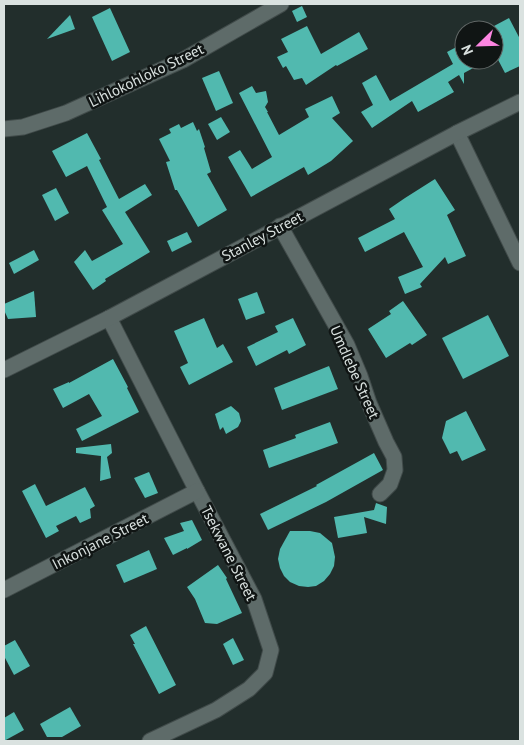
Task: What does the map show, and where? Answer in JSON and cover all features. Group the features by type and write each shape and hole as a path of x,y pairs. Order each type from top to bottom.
{"street":[{"name":"Lihlokohloko Street","path":"4,129 22,127 66,113 183,60 281,4"},
{"name":"Stanley Street","path":"4,370 108,318 457,132 520,102"},
{"path":"457,132 520,263"},
{"name":"Umdlebe Street","path":"280,226 347,346 386,442 394,457 395,470 390,484 380,494"},
{"name":"Tsekwane Street","path":"108,318 254,599 271,650 265,673 249,689 216,710 150,741"},
{"name":"Inkonjane Street","path":"4,590 197,491"}],"building":[{"path":"302,6 307,17 297,22 292,11"},
{"path":"110,8 130,52 112,61 92,17"},
{"path":"70,15 75,29 47,39"},
{"path":"509,18 520,39 520,66 505,73 503,70 504,21"},
{"path":"307,26 321,54 359,32 368,49 336,65 306,85 302,78 294,80 286,66 283,68 277,57 288,52 281,39"},
{"path":"454,48 454,70 470,70 464,73 464,84 459,75 448,82 454,92 418,112 412,101 372,128 361,112 373,105 362,83 376,75 390,101 453,64 447,52"},
{"path":"219,71 233,103 216,111 202,78"},
{"path":"252,86 256,93 266,91 268,102 265,107 279,135 309,117 305,109 332,96 340,113 332,118 353,141 331,161 308,175 304,167 251,197 228,157 240,150 252,169 272,157 239,93"},
{"path":"221,117 230,132 217,140 208,124"},
{"path":"193,122 197,131 199,129 205,147 211,172 207,174 227,210 198,227 177,190 175,190 166,162 170,161 159,139 171,133 169,129 179,124 181,128"},
{"path":"87,133 119,199 145,184 152,195 125,212 150,252 105,279 106,281 93,290 74,262 85,250 92,261 123,244 102,210 107,207 87,166 66,177 52,151"},
{"path":"435,179 455,210 447,215 466,256 448,264 445,257 420,284 422,287 405,294 398,277 423,267 404,232 365,252 358,238 395,219 389,209"},
{"path":"56,188 69,213 55,221 42,195"},
{"path":"187,232 192,242 172,252 167,241"},
{"path":"34,250 39,260 14,274 9,263"},
{"path":"34,291 36,317 8,319 4,310 4,304"},
{"path":"257,292 265,313 246,320 238,299"},
{"path":"403,301 427,335 386,358 368,329 391,314 389,311"},
{"path":"488,315 509,356 463,379 442,338"},
{"path":"204,318 217,348 223,344 233,362 189,385 180,367 188,363 174,331"},
{"path":"293,318 306,345 289,354 287,350 256,366 247,347 278,332 275,326"},
{"path":"113,359 139,412 82,441 76,429 102,416 89,394 63,408 53,389 69,383"},
{"path":"329,366 338,389 282,410 274,388"},
{"path":"231,406 239,413 241,421 238,427 226,434 223,427 220,430 215,414"},
{"path":"466,411 486,450 462,461 457,451 450,454 442,438 446,421"},
{"path":"330,422 338,443 269,468 263,450 296,438 295,435"},
{"path":"111,444 112,453 107,457 111,478 100,481 101,456 76,453 76,448"},
{"path":"374,453 383,470 326,502 268,530 260,514 317,486"},
{"path":"149,472 158,493 145,498 134,478"},
{"path":"35,484 46,506 85,487 95,506 90,509 91,518 80,523 76,516 56,526 59,531 46,538 22,491"},
{"path":"376,503 387,507 386,524 364,517 367,533 338,538 334,517 374,510"},
{"path":"192,520 202,540 173,555 164,538 184,531 180,523"},
{"path":"290,531 320,533 332,543 335,557 334,566 324,581 316,586 299,586 290,582 280,568 278,559 280,549"},
{"path":"149,550 157,569 124,583 116,565"},
{"path":"218,565 227,578 242,613 217,624 205,623 195,599 187,587"},
{"path":"146,626 176,685 159,694 130,635"},
{"path":"233,638 244,660 233,665 223,644"},
{"path":"15,640 30,666 14,675 4,656 4,646"},
{"path":"70,707 81,726 62,737 47,737 40,724"},
{"path":"14,712 24,730 4,741 4,718"}]}
